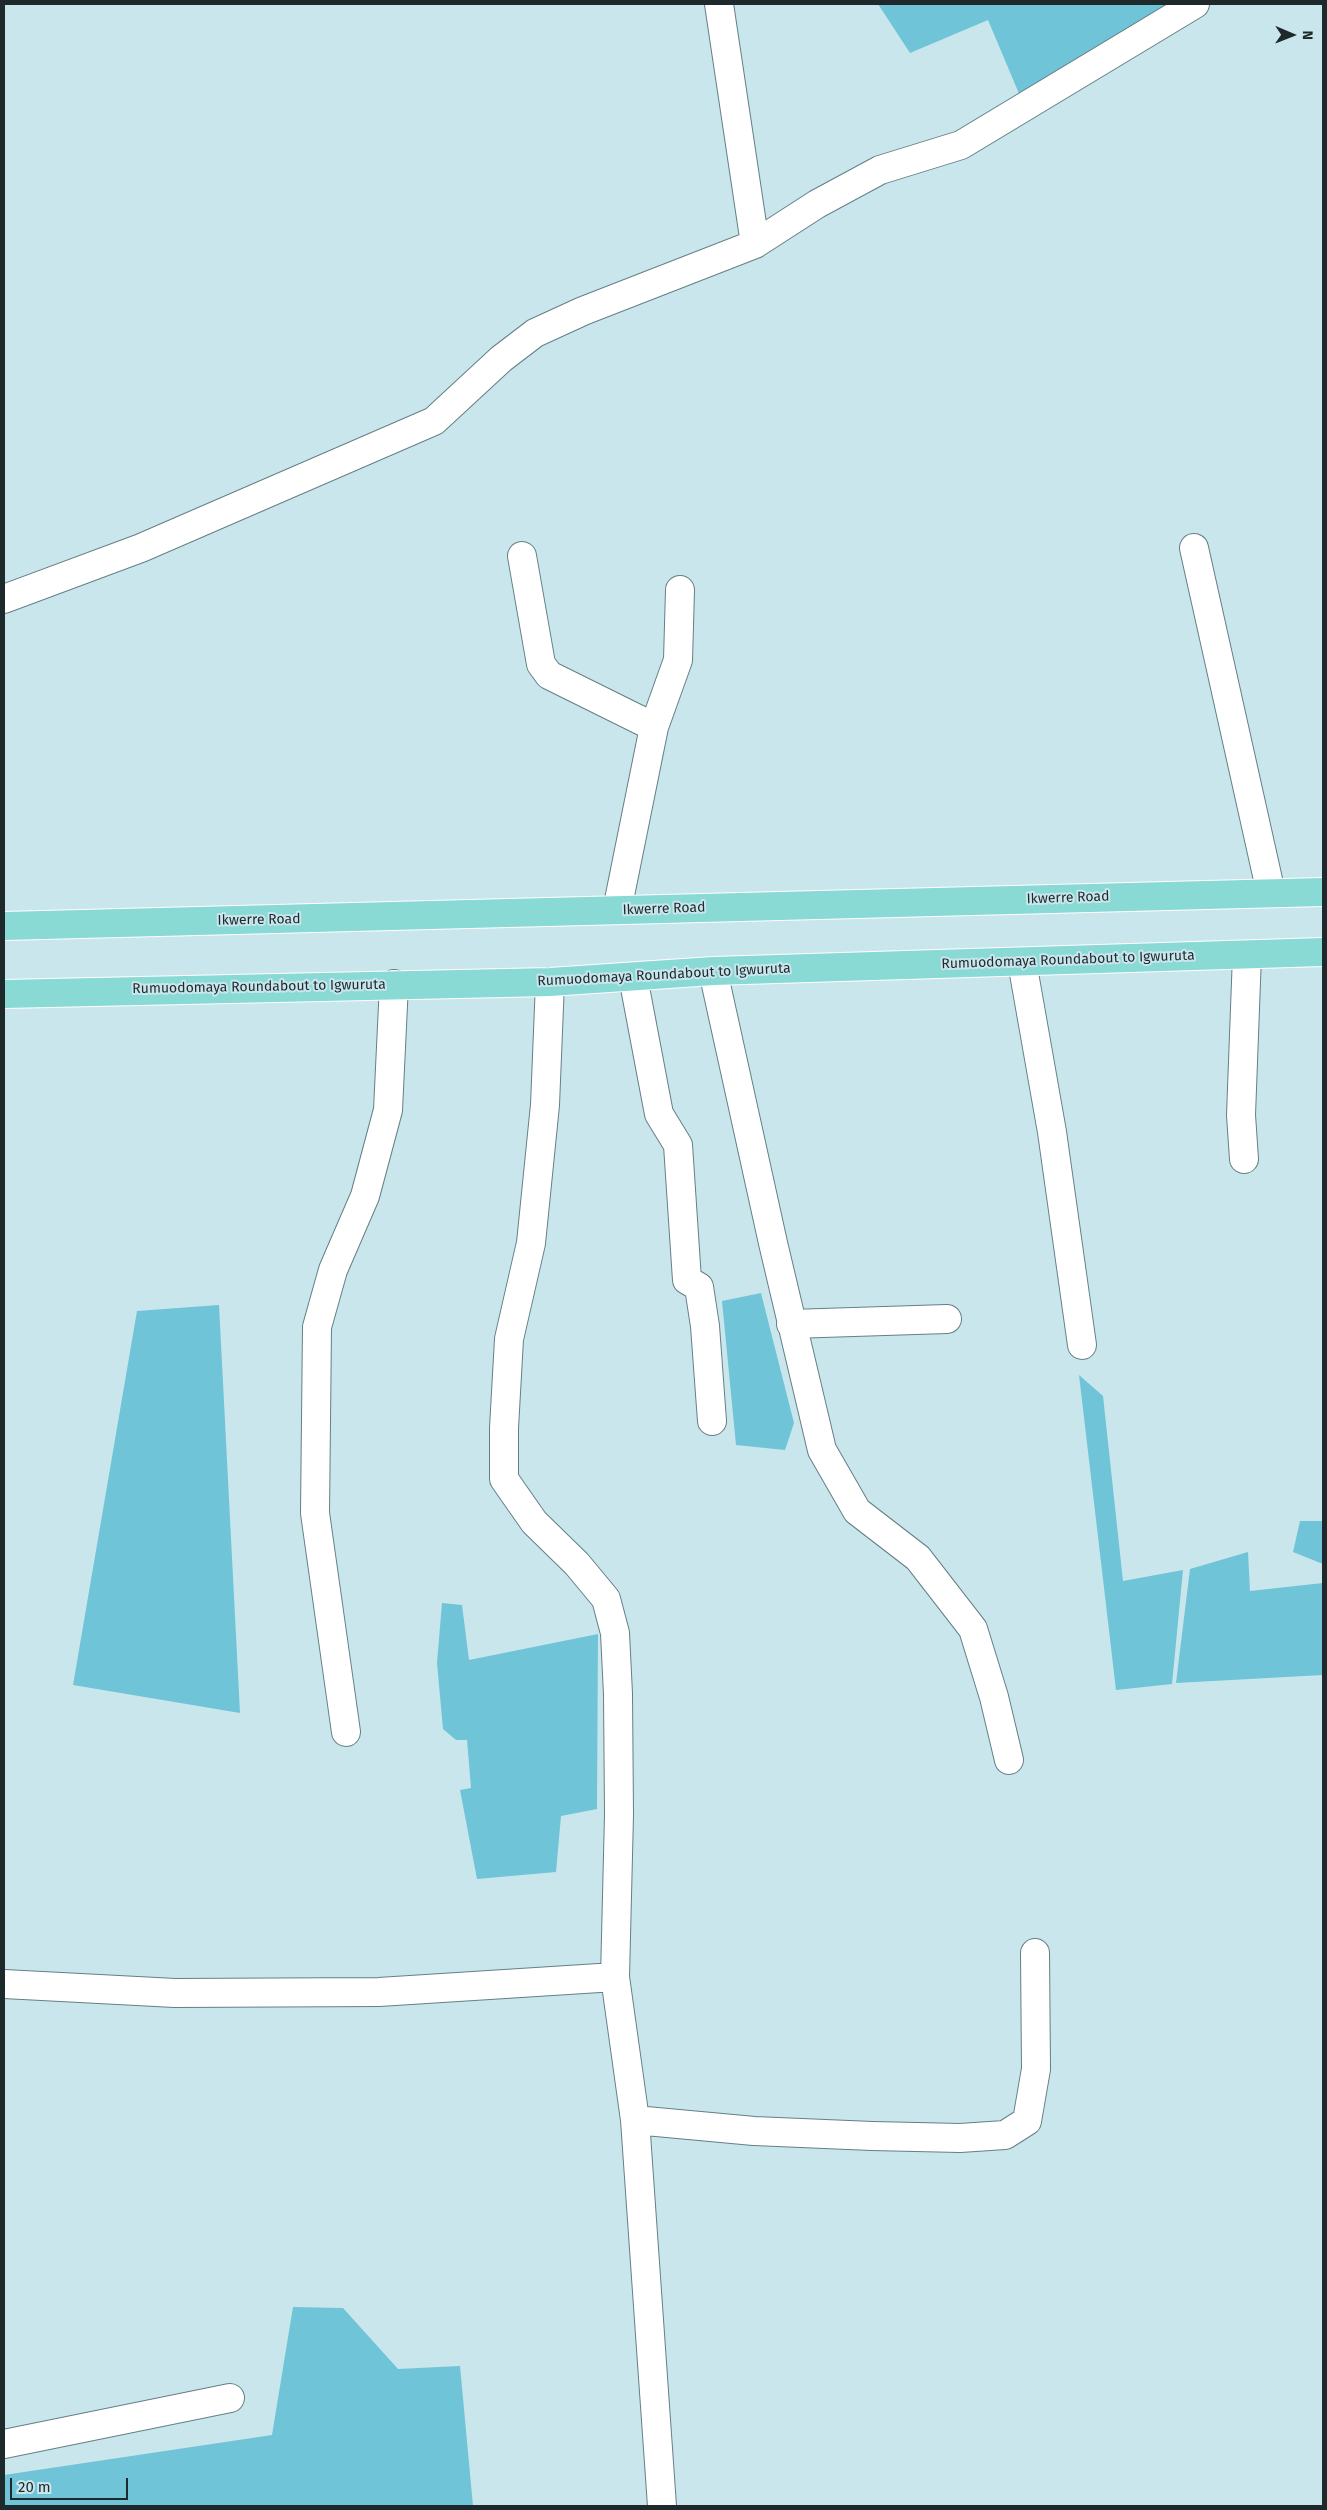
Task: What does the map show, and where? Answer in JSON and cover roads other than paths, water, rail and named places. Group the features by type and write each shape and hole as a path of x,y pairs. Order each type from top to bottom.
{"main road":[{"name":"Ikwerre Road","path":"4,926 1323,892"},
{"name":"Rumuodomaya Roundabout to Igwuruta","path":"4,994 550,982 713,972 1323,952"}],"street":[{"path":"719,4 755,244"},
{"path":"4,599 141,548 434,420 501,359 535,333 584,311 755,244 817,204 880,170 961,145 1194,4"},
{"path":"1194,548 1271,893"},
{"path":"522,556 541,664 549,675 654,726"},
{"path":"617,910 654,726 678,660 680,590"},
{"path":"1244,1159 1241,1115 1247,955"},
{"path":"1022,962 1054,1141 1082,1345"},
{"path":"713,972 791,1324 822,1450 857,1511 918,1558 973,1629 994,1697 1009,1760"},
{"path":"633,977 659,1114 678,1146 687,1280 699,1287 705,1326 712,1421"},
{"path":"550,982 546,1105 531,1243 510,1339 504,1428 504,1478 534,1522 577,1564 606,1599 614,1634 618,1694 619,1806 615,1977 635,2120 662,2506"},
{"path":"346,1732 315,1512 317,1327 333,1270 365,1196 388,1110 394,984"},
{"path":"791,1324 947,1319"},
{"path":"635,2120 754,2131 863,2136 960,2138 1005,2135 1027,2121 1034,2078 1035,1953"},
{"path":"4,1984 175,1993 360,1992 615,1977"},
{"path":"4,2444 230,2398"}]}
